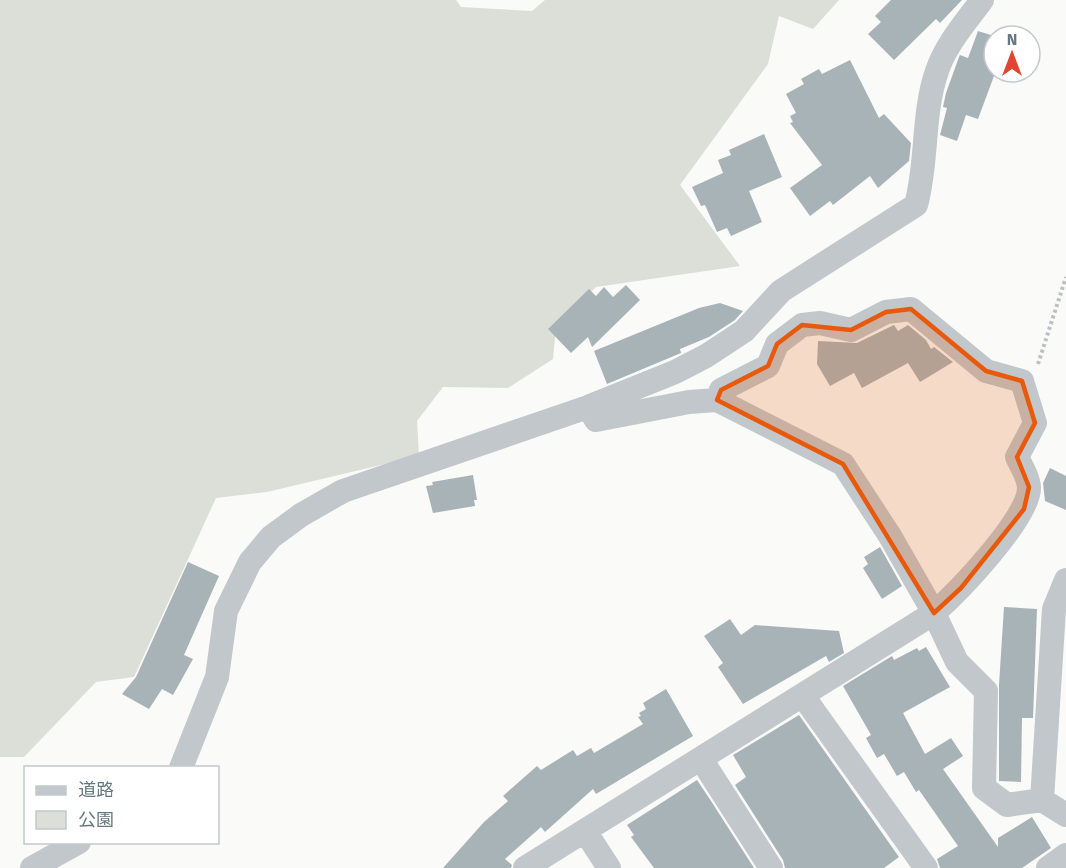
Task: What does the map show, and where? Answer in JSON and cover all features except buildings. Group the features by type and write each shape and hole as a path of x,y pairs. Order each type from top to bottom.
{"street":[{"path":"182,766 217,677 226,611 250,562 271,537 301,515 344,491 588,407 675,372 706,356 744,331 781,291 916,205 922,185 929,105 937,69 953,38 982,0"},
{"path":"525,868 934,613 961,588 1024,509 1029,487 1017,457 1035,423 1022,381 986,371 911,309 886,312 852,330 820,323 802,325 777,344 768,366 721,390 717,400"},
{"path":"588,407 596,420 688,402 717,400 843,464 890,536 934,613 957,662 986,692 984,788 1007,805 1042,800 1066,815"},
{"path":"1042,800 1054,609 1066,580"},
{"path":"803,696 926,868"},
{"path":"701,759 771,868"},
{"path":"585,831 609,868"},
{"path":"32,868 77,844"},
{"path":"1048,868 1066,855"}],"path":[{"path":"1022,381 1031,377 1036,368 1066,277"}],"highlighted area":[{"path":"911,309 986,371 1022,381 1028,395 1035,423 1017,457 1029,487 1024,509 961,588 934,613 843,464 717,400 721,390 768,366 777,344 802,325 851,330 886,312"}],"green space":[{"path":"0,0 456,0 461,7 532,11 545,0 839,0 813,29 779,16 768,64 680,185 740,266 596,287 556,327 553,359 508,388 443,387 417,421 419,456 267,492 216,498 134,677 96,682 24,757 0,757"}]}
